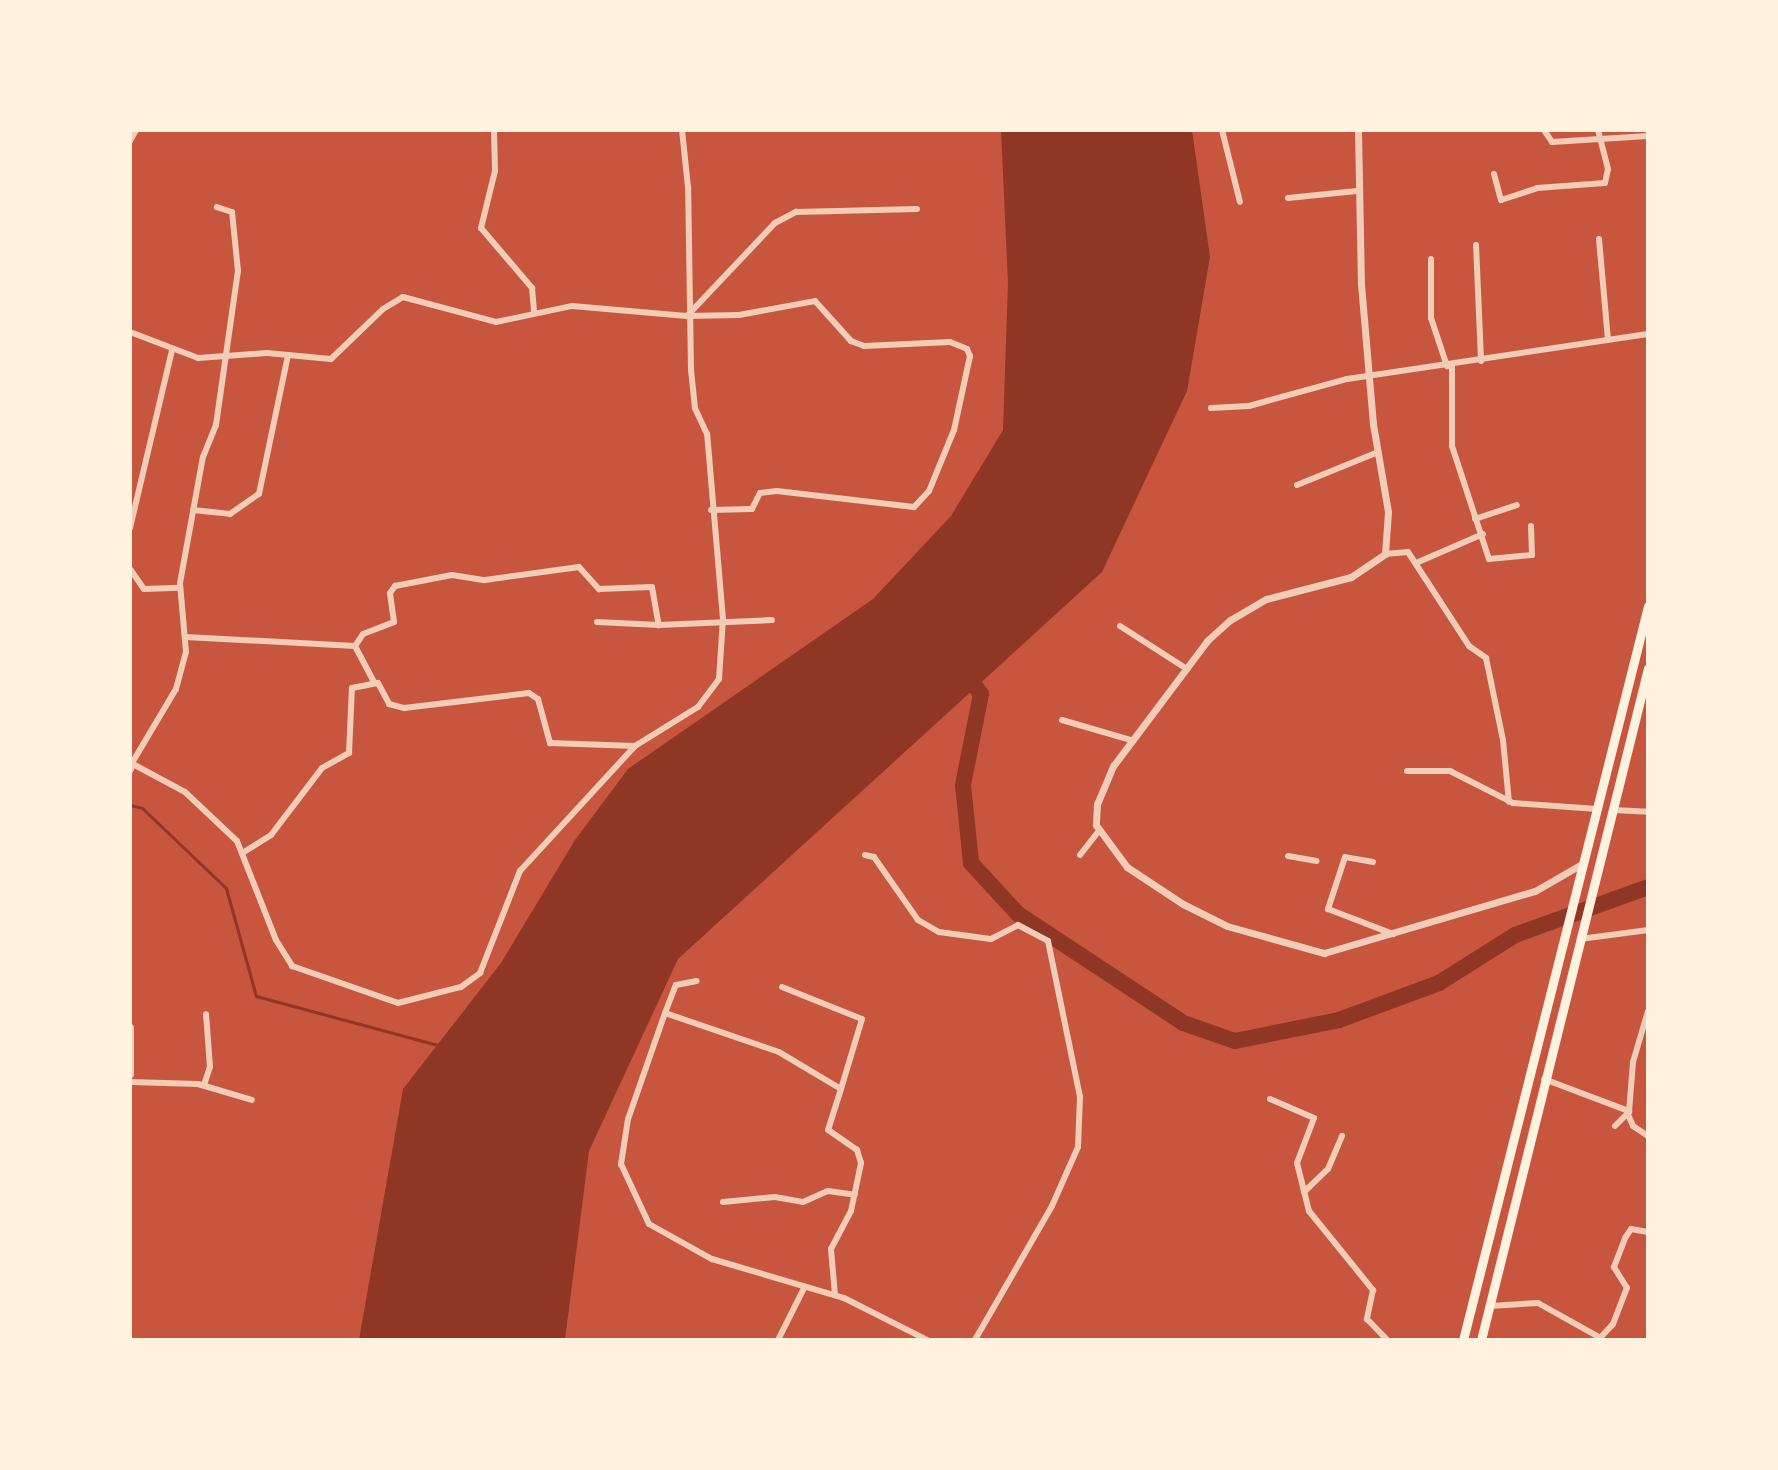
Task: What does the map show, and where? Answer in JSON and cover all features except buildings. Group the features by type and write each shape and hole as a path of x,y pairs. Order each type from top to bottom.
{"main road":[{"path":"1463,1340 1648,606"},
{"path":"1481,1340 1543,1078 1648,668"},
{"path":"1597,809 1613,810"},
{"path":"1473,1302 1490,1306"}],"street":[{"path":"130,141 136,130"},
{"path":"494,130 495,171 481,228 532,288 534,313"},
{"path":"217,207 232,212 238,271 222,359 216,425 203,457 180,588 185,637 176,689 131,765 199,803 244,852 276,940 292,966 392,1002 413,1001 461,987 480,973 516,877 563,819 635,746 712,694 721,671 723,619 711,510 707,434 695,408 687,316 688,187 682,130"},
{"path":"1222,130 1240,202"},
{"path":"1358,130 1357,191 1369,375 1376,453 1388,512 1385,554"},
{"path":"1544,130 1552,142 1599,133 1648,136"},
{"path":"1494,174 1501,200 1537,188 1605,183 1608,169 1599,133"},
{"path":"1288,198 1357,191"},
{"path":"687,316 775,223 796,212 917,209"},
{"path":"1599,239 1608,340"},
{"path":"1476,245 1481,361"},
{"path":"1431,259 1431,318 1450,365 1452,446 1489,559 1532,555 1531,526"},
{"path":"130,332 172,350 222,359 288,355 331,359 383,309 403,297 485,320 590,305 687,316 739,315 815,301 851,341 864,346 950,342 967,349 970,356 954,430 929,491 914,507 777,491 760,493 752,509 711,510"},
{"path":"1211,408 1249,406 1369,375 1481,361 1648,334"},
{"path":"130,528 172,350"},
{"path":"193,510 230,514 259,494 288,355"},
{"path":"1297,485 1376,453"},
{"path":"1475,519 1517,505"},
{"path":"1416,563 1483,534"},
{"path":"1080,855 1098,832 1099,798 1131,740 1207,641 1243,610 1351,577 1385,554 1408,552 1469,646 1486,658 1503,740 1509,802"},
{"path":"355,646 363,634 394,622 390,593 395,586 452,575 485,580 582,568 599,589 652,587 659,625"},
{"path":"130,569 144,589 180,588"},
{"path":"597,622 659,625 723,619 772,620"},
{"path":"1120,626 1187,669"},
{"path":"185,637 355,646"},
{"path":"355,646 389,704 398,707 529,693 538,699 550,743 635,746"},
{"path":"244,852 274,832 322,768 348,754 349,691 374,682"},
{"path":"1062,720 1131,740"},
{"path":"1407,771 1454,773 1509,802 1597,809"},
{"path":"1613,810 1648,812"},
{"path":"1098,832 1133,871 1207,916 1254,936 1328,953 1535,891 1582,866"},
{"path":"865,855 874,857 918,920 939,932 991,939 1018,925 1048,941 1080,1097 1078,1147 1058,1194 975,1340"},
{"path":"1288,856 1317,861"},
{"path":"1373,862 1345,857 1328,909 1393,935"},
{"path":"1580,937 1648,930"},
{"path":"697,981 676,985 623,1147 622,1170 636,1203 652,1226 712,1259 835,1295 927,1340"},
{"path":"782,987 862,1019 828,1130 860,1154 855,1195 831,1249 835,1295"},
{"path":"1648,1011 1633,1062 1629,1112 1633,1126 1648,1136"},
{"path":"665,1013 779,1052 841,1089"},
{"path":"204,1085 210,1067 206,1014"},
{"path":"130,1027 130,1074"},
{"path":"1543,1078 1629,1112"},
{"path":"130,1082 204,1085 252,1100"},
{"path":"1270,1099 1314,1118 1297,1163 1304,1192 1314,1219 1373,1290 1367,1319 1387,1340"},
{"path":"1615,1126 1629,1112"},
{"path":"1304,1192 1324,1175 1342,1136"},
{"path":"723,1202 775,1197 803,1202 828,1191 855,1195"},
{"path":"1490,1306 1538,1303 1601,1339 1613,1324 1627,1288 1614,1267 1625,1238 1634,1228 1648,1232"},
{"path":"778,1340 805,1286"}],"shaded area":[{"path":"1001,130 1192,130 1210,257 1187,391 1102,572 678,959 589,1151 565,1340 359,1340 403,1089 501,963 575,840 628,769 873,599 951,516 1003,430 1008,283"}],"waterway":[{"path":"963,670 981,694 963,785 971,863 1018,914 1183,1023 1235,1041 1339,1020 1439,983 1515,935 1648,887"},
{"path":"130,805 142,808 226,888 256,996 438,1045"}]}
